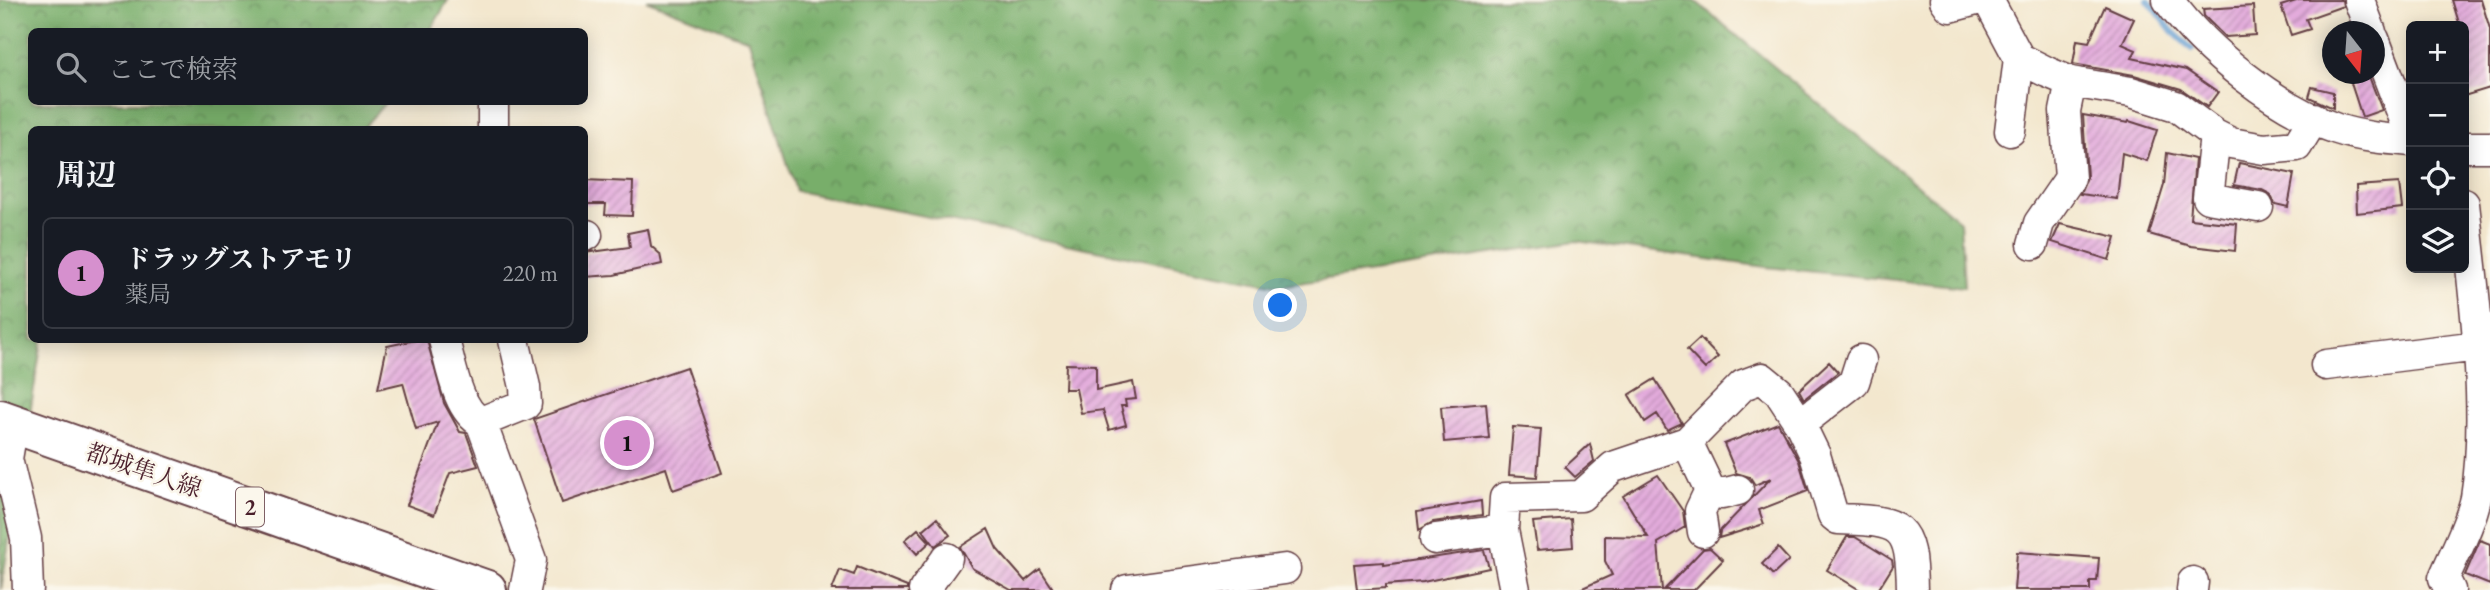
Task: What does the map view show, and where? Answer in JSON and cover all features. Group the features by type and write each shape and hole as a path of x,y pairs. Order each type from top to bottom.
{"main road":[{"name":"都城隼人線","path":"7,421 487,590"}],"street":[{"path":"1945,0 1950,7 1976,0"},
{"path":"1988,0 2019,58 2010,131"},
{"path":"2168,0 2227,63 2309,128 2357,135 2406,138"},
{"path":"2359,0 2367,21"},
{"path":"2019,58 2071,82 2131,92 2176,106 2215,135 2231,143 2264,149 2297,146 2309,128"},
{"path":"2385,66 2406,124"},
{"path":"2033,244 2039,223 2070,178 2065,111 2071,82"},
{"path":"493,105 493,126"},
{"path":"2215,135 2208,198 2258,207"},
{"path":"2469,146 2490,147"},
{"path":"2450,590 2444,578 2481,514 2484,453 2483,301 2465,210"},
{"path":"445,343 466,405 472,416 481,422 531,560 525,590"},
{"path":"481,422 526,404 527,396 515,343"},
{"path":"2326,365 2482,351"},
{"path":"1800,424 1854,382 1861,360"},
{"path":"1515,590 1503,530 1505,498 1581,496 1613,467 1687,442 1744,385 1762,378 1779,392 1800,424 1815,455 1833,515 1838,519 1882,521 1903,535 1911,549 1912,590"},
{"path":"7,421 7,458 26,538 28,590"},
{"path":"1687,442 1724,490 1700,511 1703,531"},
{"path":"1435,539 1503,530"},
{"path":"924,590 947,558"},
{"path":"1127,590 1285,570"}],"green space":[{"path":"0,0 448,0 432,28 28,28 28,105 383,105 365,126 28,126 28,343 42,343 1,590"},
{"path":"646,0 1694,0 1960,221 1964,287 1766,267 1576,241 1280,286 796,191 749,40"}],"building":[{"path":"2299,0 2342,0 2343,6 2306,19 2310,29 2291,35 2281,6"},
{"path":"2452,0 2481,0 2490,29 2490,88 2469,94 2469,21 2458,21"},
{"path":"2105,6 2134,19 2122,44 2136,50 2132,58 2186,70 2218,92 2207,107 2181,89 2134,75 2073,64 2077,40 2089,42"},
{"path":"2253,6 2255,35 2225,37 2204,16 2203,9"},
{"path":"2351,84 2372,84 2382,110 2362,117"},
{"path":"2312,87 2333,92 2333,108 2309,97"},
{"path":"2083,115 2128,123 2129,121 2157,130 2147,161 2122,153 2117,199 2080,194 2087,177"},
{"path":"2167,153 2195,159 2190,219 2237,224 2235,251 2191,246 2149,234 2164,185"},
{"path":"2239,163 2294,174 2288,207 2275,204 2270,194 2262,190 2234,185"},
{"path":"588,180 633,182 632,216 605,215 606,204 588,204"},
{"path":"2399,183 2402,208 2357,213 2356,186"},
{"path":"2060,224 2116,237 2109,260 2052,242"},
{"path":"648,229 651,246 660,254 662,264 614,275 588,277 588,252 630,247 628,233"},
{"path":"1700,338 1718,357 1705,369 1687,350"},
{"path":"428,343 444,403 460,432 466,433 478,466 450,473 434,515 407,505 438,422 416,429 403,383 378,389 387,346"},
{"path":"1829,362 1838,372 1804,399 1799,390"},
{"path":"1066,364 1096,365 1096,390 1133,382 1136,399 1125,400 1126,406 1121,406 1126,425 1109,430 1103,410 1081,413 1076,389 1065,389"},
{"path":"686,367 722,473 673,490 666,468 562,503 534,419"},
{"path":"1655,379 1682,423 1667,430 1657,414 1645,422 1629,395"},
{"path":"1486,403 1489,438 1444,442 1441,407"},
{"path":"1778,423 1799,461 1808,491 1759,510 1764,524 1719,538 1720,531 1771,478 1755,485 1750,477 1736,473 1724,444"},
{"path":"1513,427 1541,429 1537,477 1509,475"},
{"path":"1590,444 1594,461 1575,477 1565,467"},
{"path":"1658,475 1683,511 1685,527 1658,543 1662,590 1578,590 1612,575 1605,561 1605,536 1648,537 1623,496"},
{"path":"1481,501 1482,515 1433,522 1419,530 1417,512"},
{"path":"937,518 950,535 935,546 923,530"},
{"path":"1571,519 1573,547 1537,550 1533,522"},
{"path":"918,529 930,542 917,554 905,540"},
{"path":"988,529 997,549 1025,581 1040,569 1054,590 1011,590 972,568 960,547"},
{"path":"1847,537 1855,537 1892,560 1893,566 1878,590 1860,590 1827,570"},
{"path":"2480,540 2490,544 2490,585 2465,575"},
{"path":"1710,548 1723,560 1694,590 1664,590 1703,549"},
{"path":"1778,548 1789,560 1773,575 1762,564"},
{"path":"1484,550 1489,568 1423,582 1357,590 1354,564 1384,562 1384,565"},
{"path":"2017,552 2099,558 2097,581 2090,581 2090,590 2014,590"},
{"path":"857,567 907,587 907,590 832,590 840,570 854,575"}],"waterway":[{"path":"2148,0 2172,31 2192,49"},
{"path":"2471,162 2490,162"}],"place":[{"name":"ドラッグストアモリ","path":"627,443"}]}
